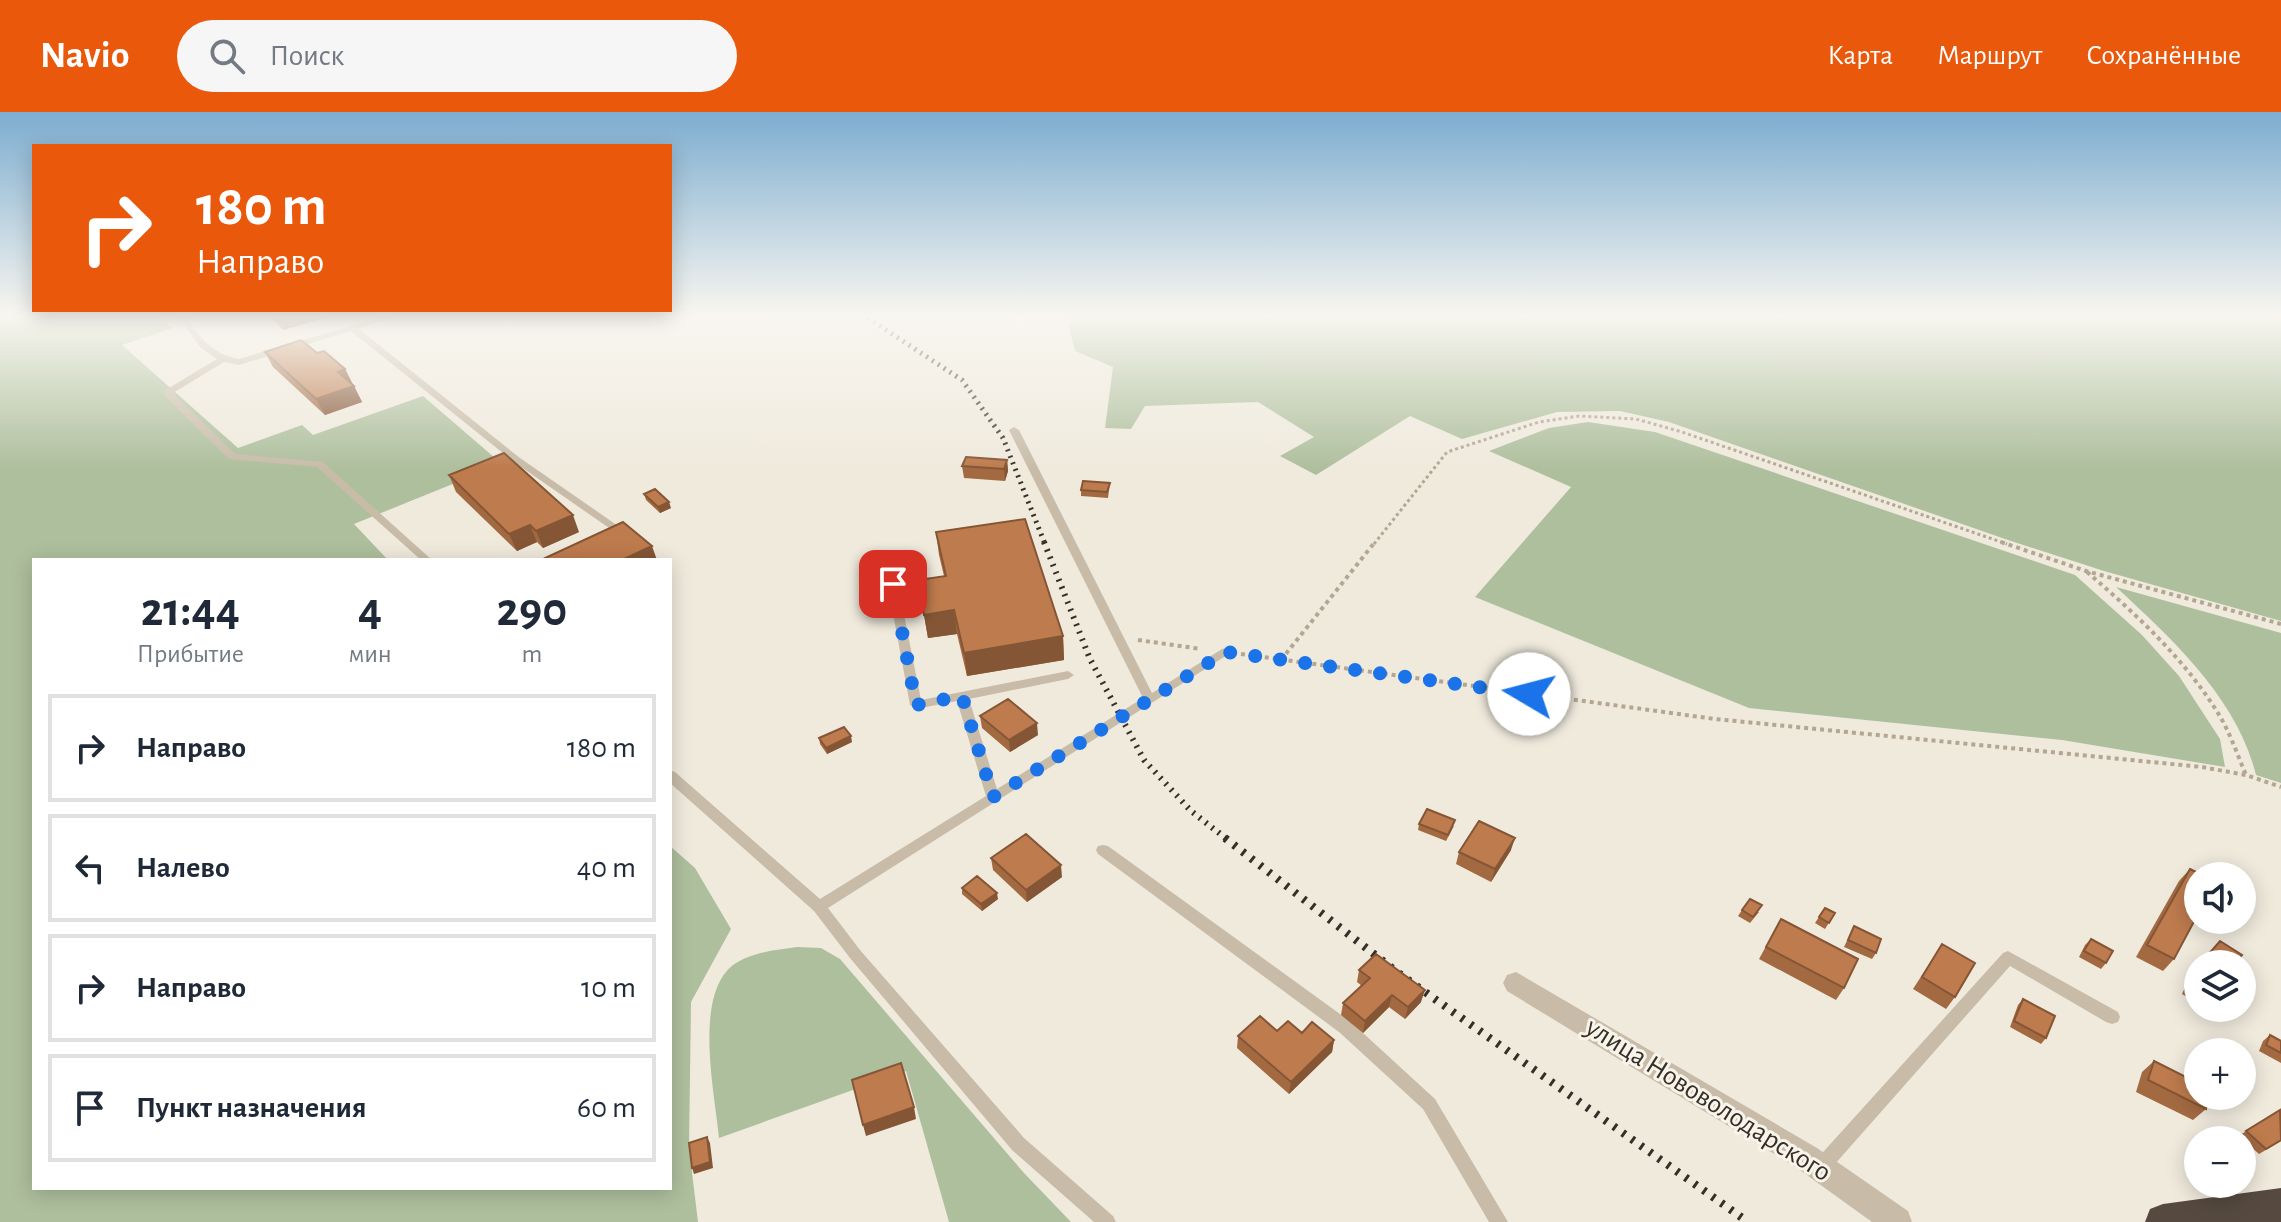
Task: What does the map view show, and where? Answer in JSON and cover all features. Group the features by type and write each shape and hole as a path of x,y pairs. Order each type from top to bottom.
{"highway":[{"path":"2163,1222 2281,1206"}],"street":[{"name":"улица Нововолодарского","path":"1516,983 1821,1167 1897,1222"}],"lane":[{"path":"212,366 167,393 232,457 320,464 425,558"},
{"path":"400,366 517,460 619,530 594,542"},
{"path":"1014,430 1149,699"},
{"path":"887,554 916,705 1068,675"},
{"path":"819,907 1226,652"},
{"path":"962,696 993,797"},
{"path":"672,777 819,907 855,954 1018,1144 1107,1222"},
{"path":"1103,850 1345,1027 1429,1104 1499,1222"},
{"path":"1821,1167 2008,957 2112,1017"}],"path":[{"path":"1281,660 1447,452 1539,422 1579,416 1636,419 1682,432 2086,571 2281,624"},
{"path":"2086,571 2146,623 2187,669 2222,720 2246,775"},
{"path":"1121,638 1715,719 2202,767 2246,775 2281,787"}],"green space":[{"path":"0,366 145,366 238,448 302,425 313,435 423,396 502,464 354,524 386,558 32,558 32,1190 672,1190 672,848 695,868 731,929 691,1002 689,1148 698,1222 0,1222"},
{"path":"1110,366 2281,366 2281,621 2104,571 1669,422 1620,411 1557,412 1462,439 1410,416 1316,475 1280,456 1314,437 1258,402 1145,406 1131,429 1105,428 1113,367"},
{"path":"1588,422 1655,432 2075,575 2142,635 2179,676 2220,739 2225,767 2062,740 1749,708 1475,597 1571,487 1489,451 1549,428"},
{"path":"2116,587 2281,633 2281,783 2256,775 2247,747 2218,695 2180,649"},
{"path":"797,947 821,948 840,959 1024,1173 1071,1222 949,1222 906,1071 719,1138 711,1072 713,999 721,980 733,965 764,952"}],"building":[{"path":"280,366 341,366 345,369 338,372 354,386 316,399"},
{"path":"504,453 573,515 536,531 530,525 509,534 449,475"},
{"path":"966,457 1007,460 1004,469 962,466"},
{"path":"1083,481 1110,483 1107,492 1081,490"},
{"path":"655,489 669,502 658,507 644,494"},
{"path":"1025,519 1063,636 964,653 954,610 924,615 918,580 946,576 936,532"},
{"path":"623,522 652,546 626,558 545,558"},
{"path":"1008,699 1037,723 1009,740 980,716"},
{"path":"844,727 851,736 826,748 819,738"},
{"path":"1427,809 1455,820 1448,835 1419,824"},
{"path":"1479,821 1515,838 1495,869 1459,852"},
{"path":"1026,834 1061,865 1026,890 991,858"},
{"path":"977,876 997,893 981,904 962,888"},
{"path":"2184,880 2184,934 2187,934 2174,959 2147,945"},
{"path":"1750,899 1762,905 1753,917 1742,910"},
{"path":"1825,908 1835,913 1829,923 1819,917"},
{"path":"1781,919 1858,959 1844,988 1766,947"},
{"path":"1854,926 1881,939 1876,953 1848,940"},
{"path":"2091,939 2113,951 2106,963 2084,951"},
{"path":"2220,941 2234,950 2212,950"},
{"path":"1942,944 1975,963 1955,997 1922,977"},
{"path":"1376,954 1425,990 1408,1007 1392,995 1365,1021 1343,1003 1370,978 1359,970"},
{"path":"2023,999 2055,1016 2046,1038 2014,1021"},
{"path":"1260,1016 1277,1031 1288,1021 1302,1033 1312,1022 1334,1040 1291,1082 1238,1036"},
{"path":"2270,1035 2281,1041 2281,1053 2266,1045"},
{"path":"2154,1061 2184,1076 2184,1098 2148,1080"},
{"path":"901,1063 914,1107 863,1125 852,1080"},
{"path":"2280,1110 2281,1140 2266,1149 2256,1140 2254,1126"},
{"path":"707,1137 710,1162 692,1168 689,1143"}],"railway":[{"path":"940,366 962,380 1003,438 1045,544"},
{"path":"1044,542 1090,659 1144,760 1191,811 1228,840"},
{"path":"1225,838 1397,972 1748,1222"}],"route":[{"path":"893,584 916,705 962,696 993,797 1226,652 1529,694"}]}
